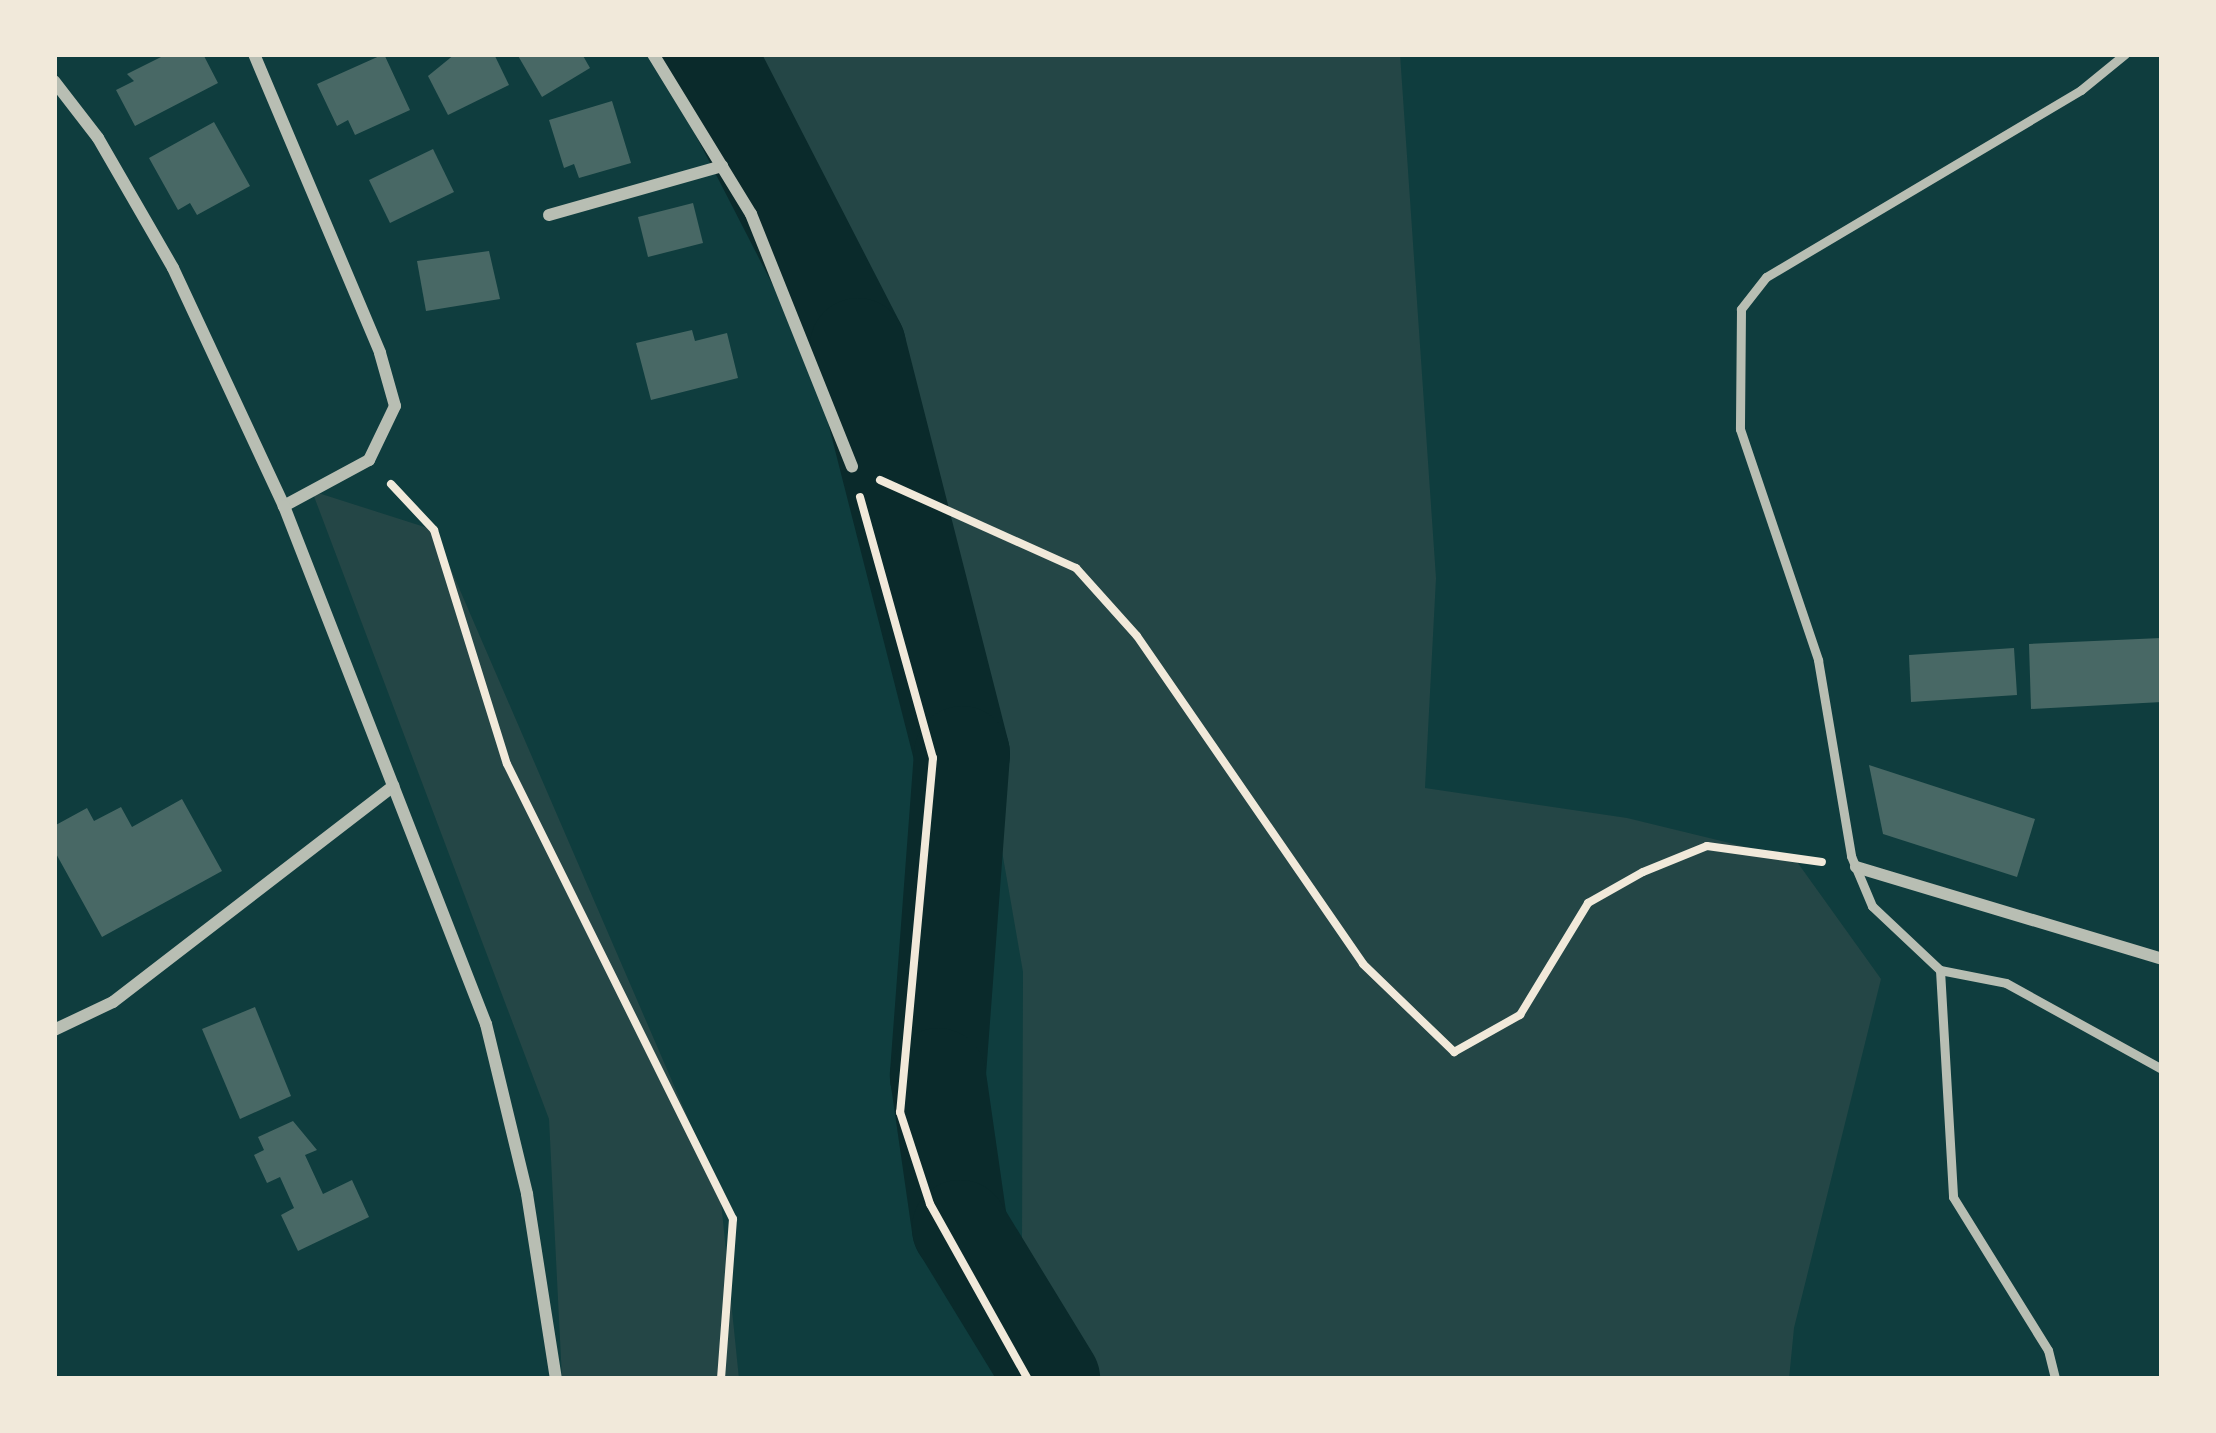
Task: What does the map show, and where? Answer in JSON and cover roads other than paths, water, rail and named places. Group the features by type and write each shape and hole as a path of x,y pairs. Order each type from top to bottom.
{"street":[{"path":"254,54 380,353 395,406 369,460 284,506"},
{"path":"653,54 751,214 852,467"},
{"path":"54,81 98,138 172,268 284,506 485,1024 527,1194 556,1379"},
{"path":"549,215 722,166"},
{"path":"54,1030 113,1002 392,786"},
{"path":"1856,867 2162,958"}],"lane":[{"path":"2125,54 2081,90 1766,277 1741,309 1740,429 1818,660 1856,867 1872,906 1940,970 2006,983 2162,1069"},
{"path":"1940,970 1953,1197 2048,1350 2055,1379"}],"waterway":[{"path":"708,54 858,346 962,754 938,1076 960,1228 1052,1379"}]}
